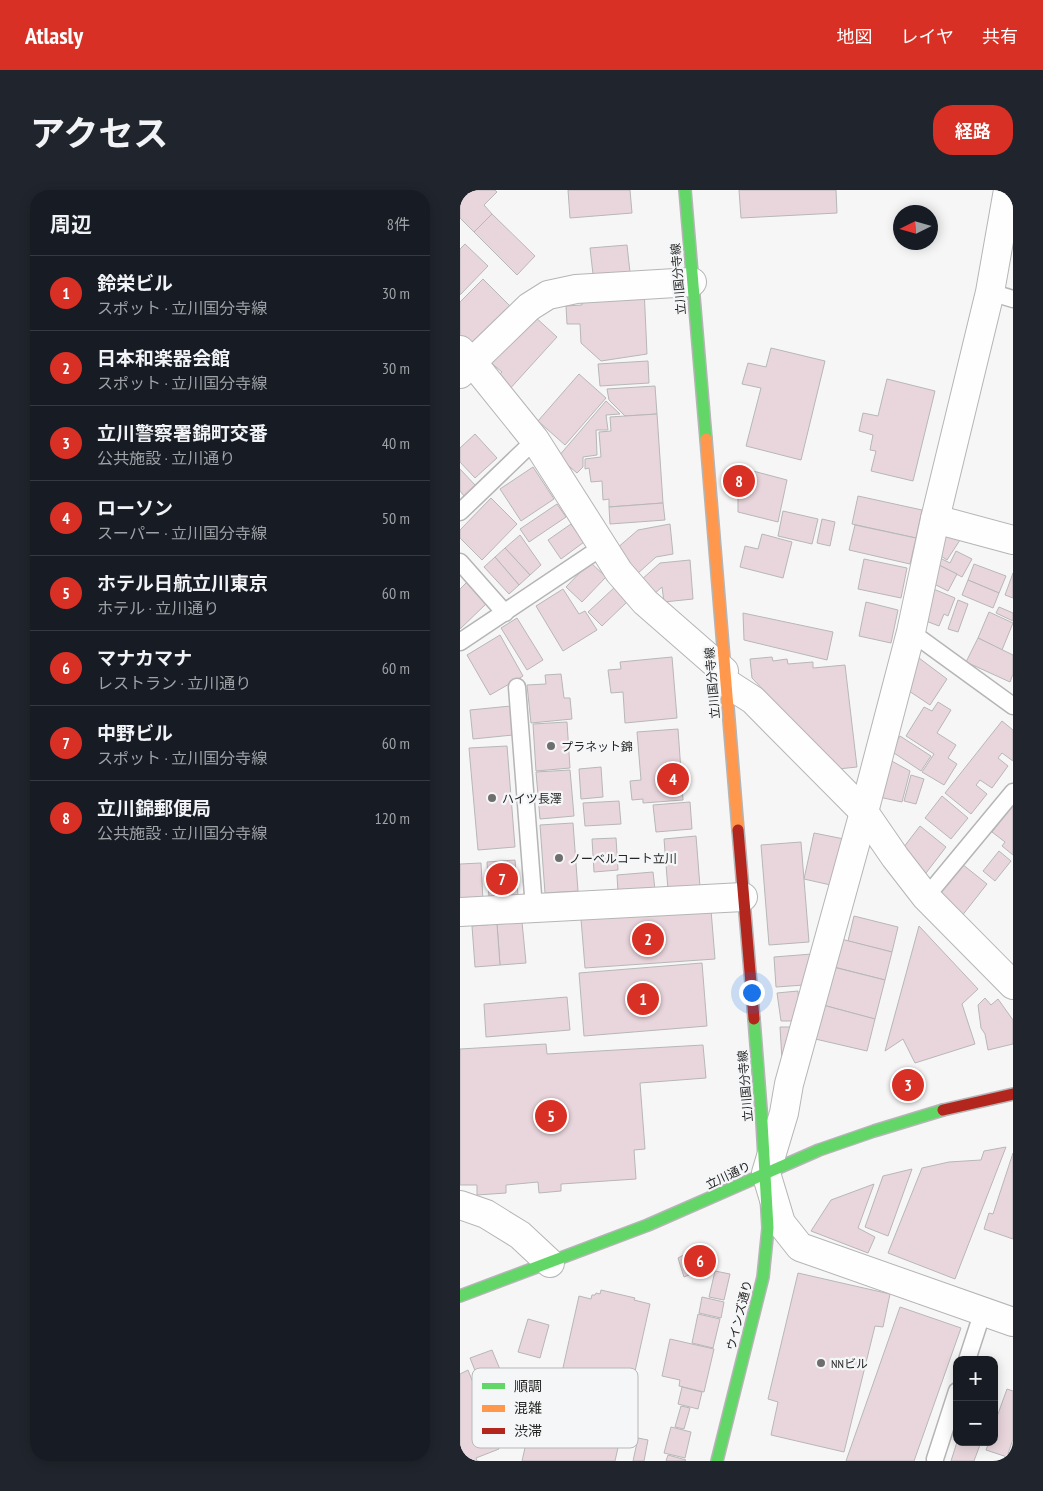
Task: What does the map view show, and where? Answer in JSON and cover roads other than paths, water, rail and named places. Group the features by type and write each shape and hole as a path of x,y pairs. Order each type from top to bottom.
{"main road":[{"name":"立川国分寺線","path":"685,190 766,1173"},
{"name":"立川通り","path":"460,1296 550,1263 710,1199 766,1173 824,1150 922,1116 1013,1094"},
{"name":"ウインズ通り","path":"717,1461 763,1277 768,1228 766,1173"}],"street":[{"path":"1008,190 1002,295 935,520 911,632 864,812 789,1084 784,1113 766,1173 781,1223 800,1247 1013,1322"},
{"path":"692,282 576,289 548,295 529,307 464,362 535,440 602,547 619,572 645,602 725,677 753,700 864,812 926,897 1013,985"},
{"path":"935,520 1013,540"},
{"path":"460,912 743,897"},
{"path":"460,1205 486,1214 520,1235 550,1263"}],"lane":[{"path":"460,512 535,440"},
{"path":"460,642 602,547"},
{"path":"460,562 505,613"},
{"path":"911,632 1013,706"},
{"path":"517,687 534,908"},
{"path":"926,897 1013,792"},
{"path":"968,1356 983,1311"},
{"path":"935,1459 954,1401"}],"place":[{"name":"立川錦郵便局","path":"739,481"},
{"name":"プラネット錦","path":"551,746"},
{"name":"ローソン","path":"673,779"},
{"name":"ハイツ長澤","path":"492,798"},
{"name":"ノーベルコート立川","path":"559,858"},
{"name":"中野ビル","path":"502,879"},
{"name":"日本和楽器会館","path":"648,939"},
{"name":"鈴栄ビル","path":"643,999"},
{"name":"立川警察署錦町交番","path":"908,1085"},
{"name":"ホテル日航立川東京","path":"551,1116"},
{"name":"マナカマナ","path":"700,1261"},
{"name":"NNビル","path":"821,1363"}]}
